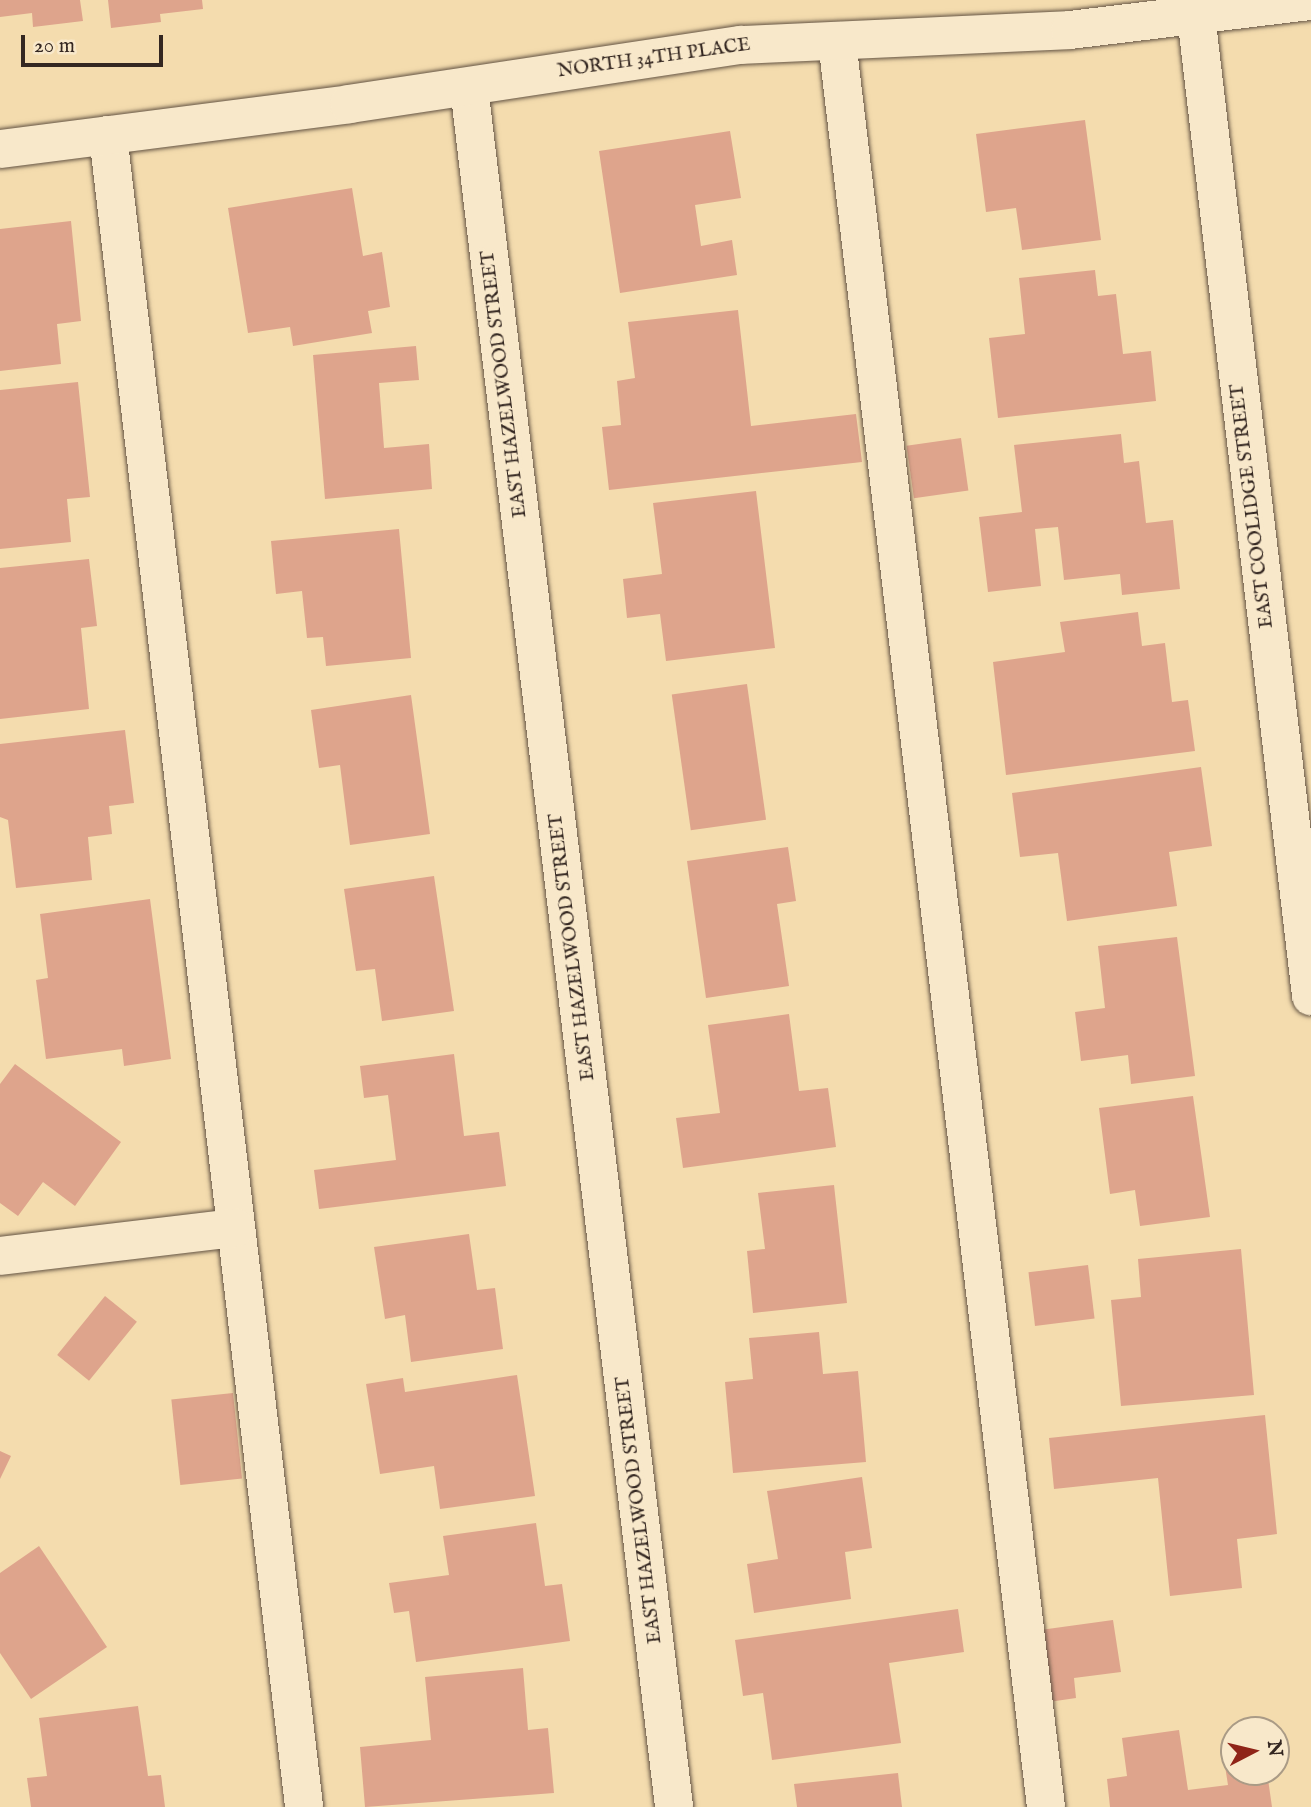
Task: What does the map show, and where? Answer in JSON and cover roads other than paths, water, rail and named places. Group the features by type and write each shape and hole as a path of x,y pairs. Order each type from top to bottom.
{"street":[{"name":"NORTH 34TH PLACE","path":"0,149 469,87 741,45 1070,30 1311,1"},
{"name":"EAST COOLIDGE STREET","path":"1196,15 1311,996"},
{"path":"838,41 1046,1807"},
{"name":"EAST HAZELWOOD STREET","path":"469,87 674,1807"},
{"path":"108,135 304,1807"},
{"path":"0,1256 235,1228"}]}
